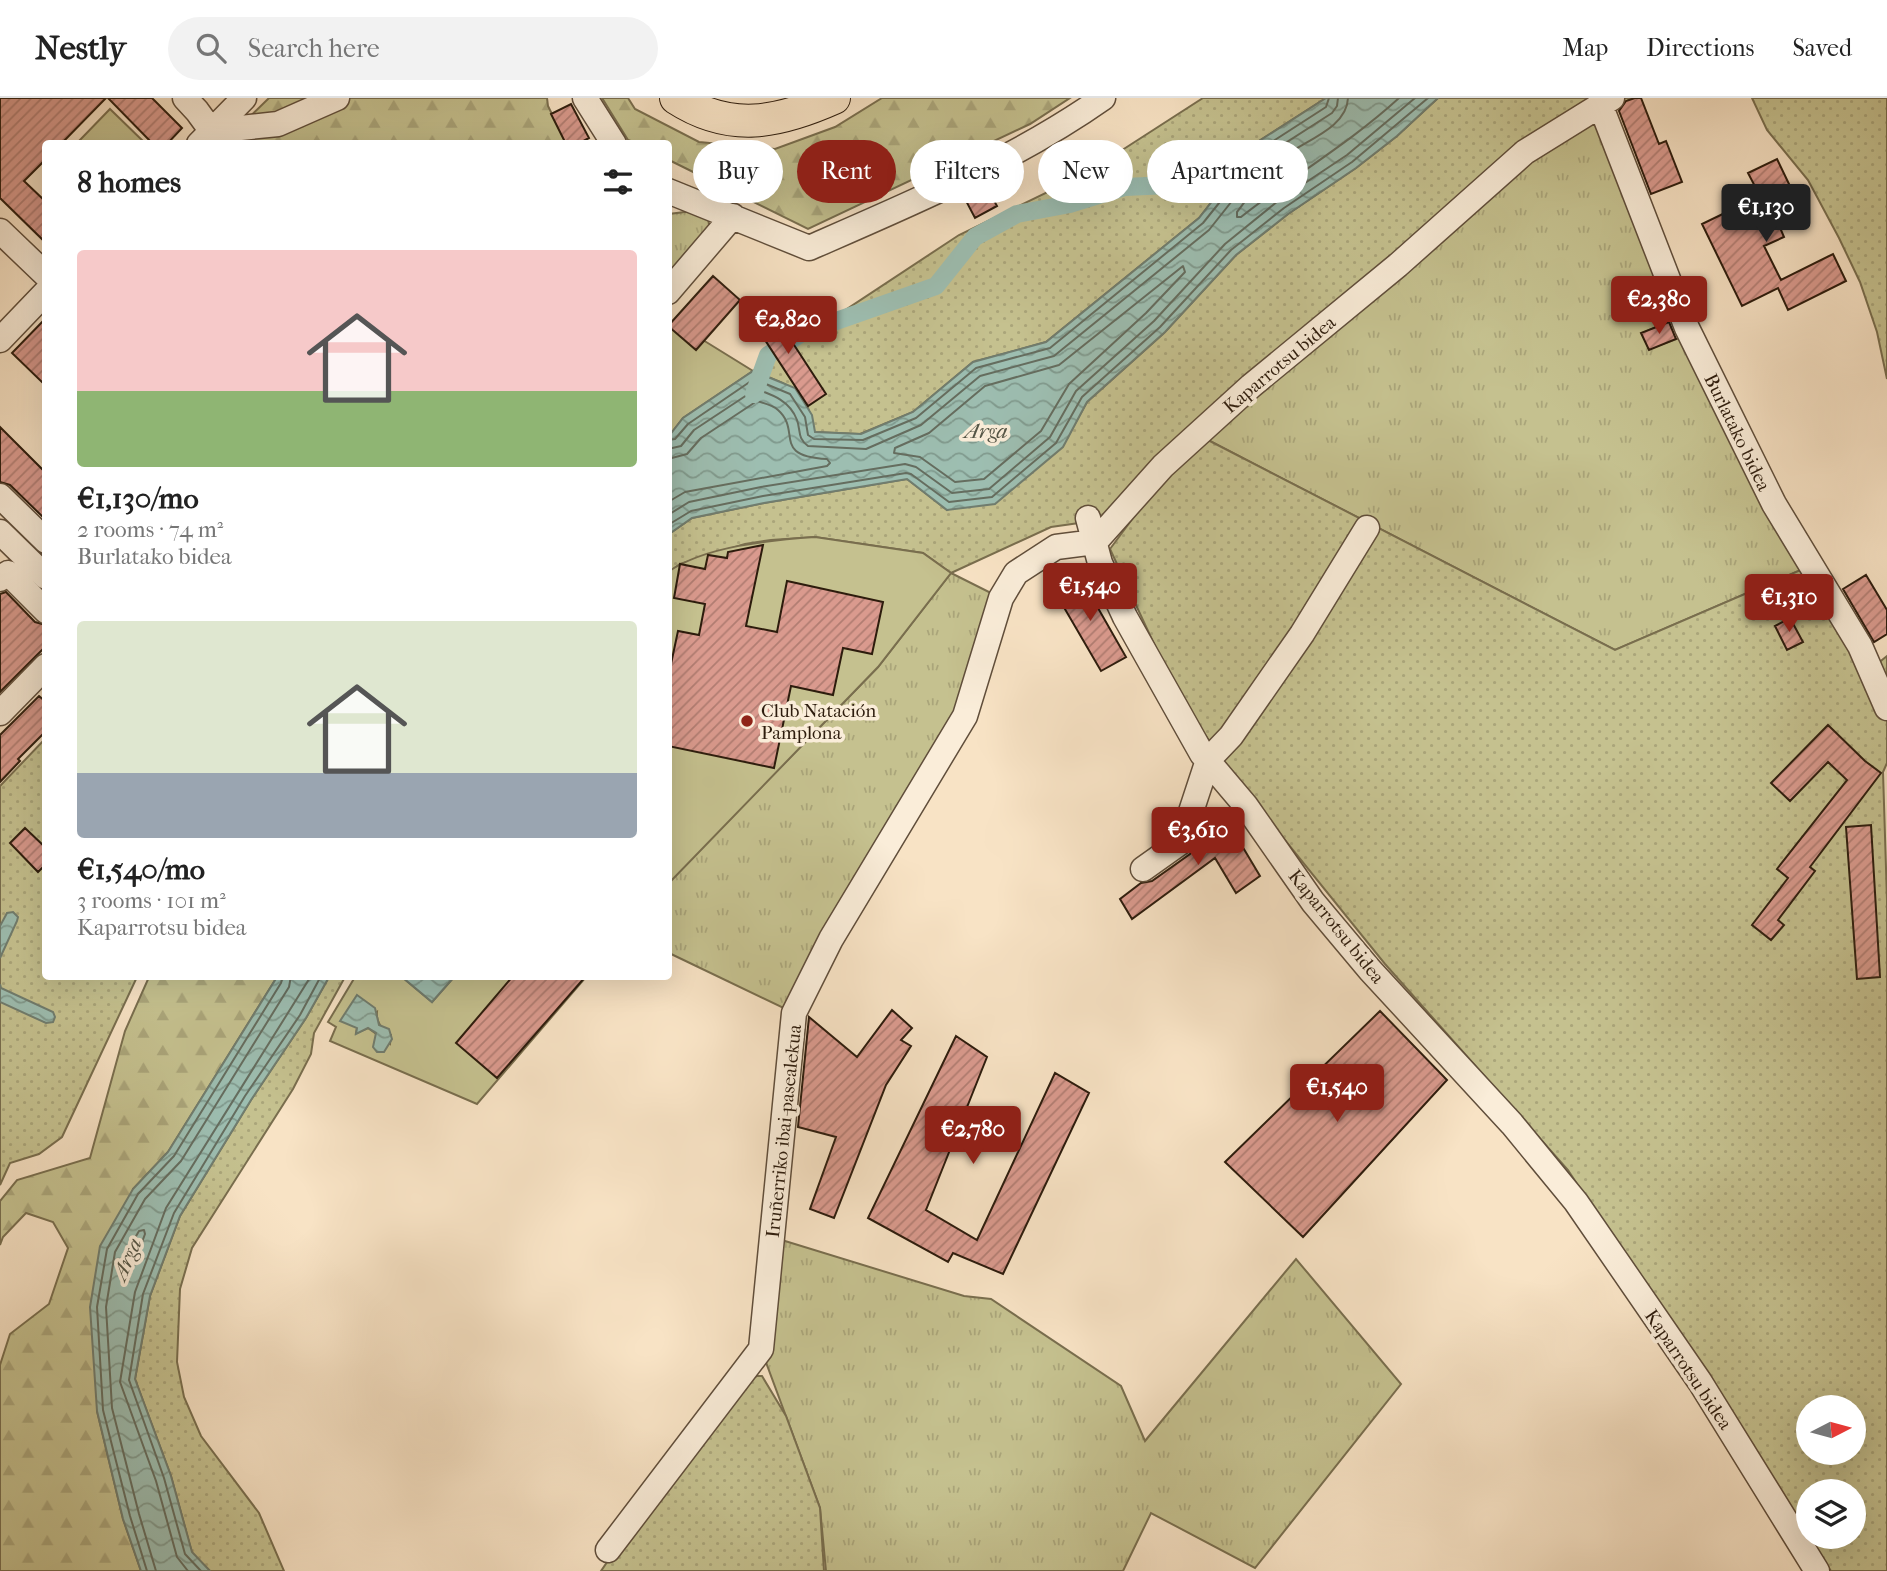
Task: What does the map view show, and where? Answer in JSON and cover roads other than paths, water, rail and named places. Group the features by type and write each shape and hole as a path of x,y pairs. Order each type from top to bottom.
{"main road":[{"path":"676,98 698,112 740,121 780,118 834,98"}],"street":[{"path":"185,98 210,139"},
{"path":"210,139 244,98"},
{"path":"210,139 278,124 337,98"},
{"path":"586,98 612,140"},
{"path":"672,193 809,247 908,205 1064,126 1103,98"},
{"name":"Kaparrotsu bidea","path":"1606,101 1525,152 1398,265 1251,386 1091,530 1100,563 1125,617 1208,760 1246,806 1321,912 1370,970 1512,1124 1576,1202 1700,1382 1817,1571"},
{"name":"Burlatako bidea","path":"1606,101 1687,328 1774,504 1860,646 1887,708"},
{"path":"672,287 733,216"},
{"path":"0,231 42,271"},
{"path":"0,340 42,296"},
{"path":"0,495 42,537"},
{"path":"1143,869 1181,842 1208,760 1231,736 1302,634 1367,528"},
{"name":"Iruñerriko ibai-pasealekua","path":"608,1550 761,1349 794,1013 831,939 965,716 1001,598 1016,573 1056,547 1091,530"},
{"path":"0,531 42,573"},
{"path":"0,579 8,573 42,607"},
{"path":"0,713 42,670"}],"water":[{"name":"Arga","path":"1326,98 1438,98 1397,136 1308,200 1308,140 1261,140"},
{"name":"Arga","path":"1211,203 1304,203 1236,255 1165,332 1087,402 1063,447 995,504 947,510 907,479 692,518 672,532 672,432 683,418 753,371 795,388 812,415 815,432 861,434 913,412 973,362 1046,342 1199,218"},
{"path":"13,912 18,917 17,921 0,958 0,926 7,913"},
{"name":"Arga","path":"275,980 327,980 180,1216 150,1296 135,1379 171,1476 192,1552 210,1571 141,1571 123,1519 97,1411 90,1307 100,1246 133,1189 168,1152"},
{"path":"406,980 451,980 432,1002"},
{"path":"0,984 1,988 53,1012 53,1022 46,1023 0,1002"},
{"path":"357,995 375,1008 379,1025 389,1029 392,1039 384,1052 377,1052 373,1047 376,1033 368,1028 356,1034 357,1028 340,1021"}],"waterway":[{"path":"754,394 768,355 802,333 936,286 975,237 1017,214 1070,204 1125,187 1147,186"}],"place":[{"name":"Club Natación Pamplona","path":"747,721"}]}
